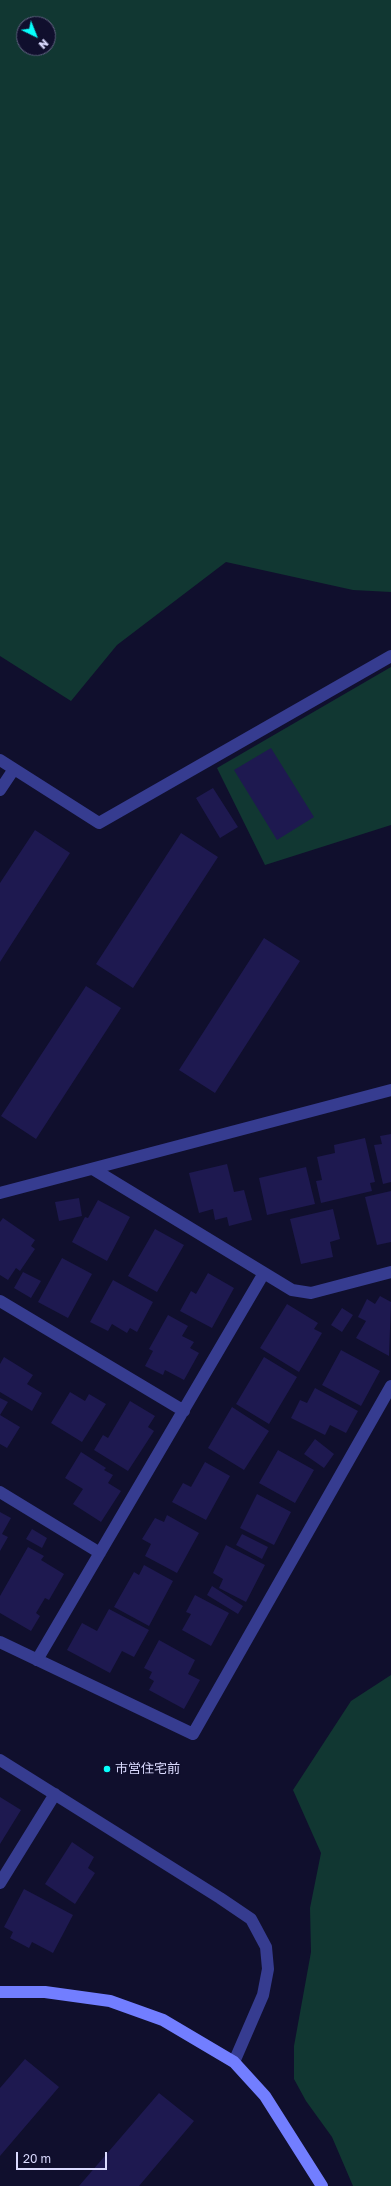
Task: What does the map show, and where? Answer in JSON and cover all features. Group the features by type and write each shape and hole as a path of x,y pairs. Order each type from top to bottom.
{"street":[{"path":"0,760 99,823 391,656"},
{"path":"0,790 14,769"},
{"path":"0,1193 391,1090"},
{"path":"93,1169 292,1290 311,1294 391,1272"},
{"path":"37,1660 264,1273"},
{"path":"0,1301 184,1411"},
{"path":"0,1642 193,1734 391,1386"},
{"path":"0,1492 100,1553"},
{"path":"0,1760 251,1919 266,1947 268,1969 263,1995 234,2062"},
{"path":"0,1883 55,1794"},
{"path":"0,1992 45,1992 110,2001 163,2020 234,2062 265,2096 322,2186"}],"green space":[{"path":"0,0 391,0 391,592 353,590 226,562 117,645 71,701 0,656"},
{"path":"391,667 391,825 265,865 217,768"},
{"path":"391,1675 391,2186 353,2186 332,2137 306,2101 294,2079 294,2046 311,1952 310,1908 321,1853 293,1790 351,1701"}],"building":[{"path":"271,748 314,817 277,840 234,770"},
{"path":"213,788 238,827 220,838 196,798"},
{"path":"35,830 70,853 0,962 0,883"},
{"path":"181,833 218,857 133,988 96,964"},
{"path":"264,938 300,961 215,1093 179,1070"},
{"path":"86,986 121,1008 36,1139 1,1116"},
{"path":"391,1134 391,1182 383,1184 374,1145 382,1144 380,1136"},
{"path":"365,1138 375,1182 370,1183 372,1191 321,1203 316,1181 322,1180 317,1157 335,1153 334,1145"},
{"path":"227,1164 234,1192 244,1190 252,1220 229,1226 227,1217 215,1220 213,1209 199,1213 189,1173"},
{"path":"306,1167 315,1204 267,1215 259,1178"},
{"path":"391,1191 391,1242 377,1245 365,1197"},
{"path":"79,1198 82,1216 59,1221 55,1202"},
{"path":"98,1200 130,1217 107,1261 72,1242 85,1217 88,1218"},
{"path":"333,1209 340,1239 330,1242 333,1257 301,1264 290,1219"},
{"path":"3,1218 35,1240 31,1246 35,1249 20,1271 16,1268 8,1280 0,1275 0,1222"},
{"path":"155,1229 184,1245 157,1292 128,1276"},
{"path":"62,1258 92,1274 68,1318 38,1302"},
{"path":"23,1272 41,1281 31,1298 14,1288"},
{"path":"208,1273 234,1288 212,1328 180,1311 191,1291 196,1294"},
{"path":"113,1280 153,1302 137,1332 130,1328 127,1333 112,1324 108,1331 90,1322"},
{"path":"380,1296 391,1302 389,1356 356,1338 366,1321 358,1317 367,1299 375,1304"},
{"path":"287,1304 318,1323 314,1329 322,1333 299,1372 260,1348"},
{"path":"342,1308 353,1315 342,1332 331,1325"},
{"path":"168,1315 188,1326 182,1336 194,1342 190,1348 199,1353 184,1380 165,1370 163,1375 145,1366 153,1351 149,1349"},
{"path":"341,1350 380,1371 361,1406 322,1385"},
{"path":"4,1357 33,1375 27,1384 42,1393 32,1411 0,1392 0,1364"},
{"path":"264,1357 297,1377 269,1424 236,1404"},
{"path":"315,1388 358,1411 346,1433 330,1425 325,1435 291,1418 300,1400 307,1403"},
{"path":"70,1392 85,1401 89,1394 106,1404 82,1442 51,1423"},
{"path":"0,1398 8,1402 0,1415"},
{"path":"130,1401 155,1416 148,1427 154,1431 128,1471 94,1450 103,1435 108,1438"},
{"path":"232,1407 269,1431 244,1470 208,1448"},
{"path":"0,1415 20,1427 7,1448 0,1444"},
{"path":"315,1439 334,1454 324,1468 304,1454"},
{"path":"278,1450 314,1470 295,1503 259,1483"},
{"path":"81,1452 106,1468 104,1470 113,1475 108,1483 121,1491 101,1522 73,1504 83,1489 65,1478"},
{"path":"205,1462 230,1476 206,1520 172,1502 183,1483 191,1487"},
{"path":"257,1494 291,1512 274,1545 240,1528"},
{"path":"0,1512 11,1518 2,1534 8,1537 0,1551"},
{"path":"167,1515 199,1533 177,1573 145,1556 151,1544 142,1539 155,1518 164,1522"},
{"path":"32,1529 47,1538 42,1548 26,1539"},
{"path":"242,1534 268,1547 262,1559 236,1545"},
{"path":"226,1545 265,1565 246,1602 219,1588 223,1579 213,1573"},
{"path":"28,1547 44,1556 41,1560 64,1574 49,1600 45,1598 36,1613 40,1616 31,1631 0,1613 0,1596"},
{"path":"144,1565 173,1581 149,1626 114,1607 134,1572 139,1575"},
{"path":"212,1586 243,1606 238,1614 207,1595"},
{"path":"195,1595 229,1613 211,1646 182,1630 191,1614 186,1612"},
{"path":"109,1609 149,1630 134,1657 122,1651 110,1673 67,1650 82,1623 97,1631"},
{"path":"159,1640 195,1660 188,1674 200,1680 184,1709 149,1690 154,1681 149,1678 152,1672 144,1668"},
{"path":"0,1797 21,1810 0,1844"},
{"path":"72,1842 94,1857 88,1868 95,1873 75,1904 45,1884"},
{"path":"24,1889 73,1915 53,1953 32,1942 29,1948 10,1938 13,1932 4,1927"},
{"path":"25,2059 59,2087 0,2156 0,2088"},
{"path":"159,2093 194,2121 139,2186 79,2186"}],"place":[{"name":"市営住宅前","path":"107,1769"}]}
